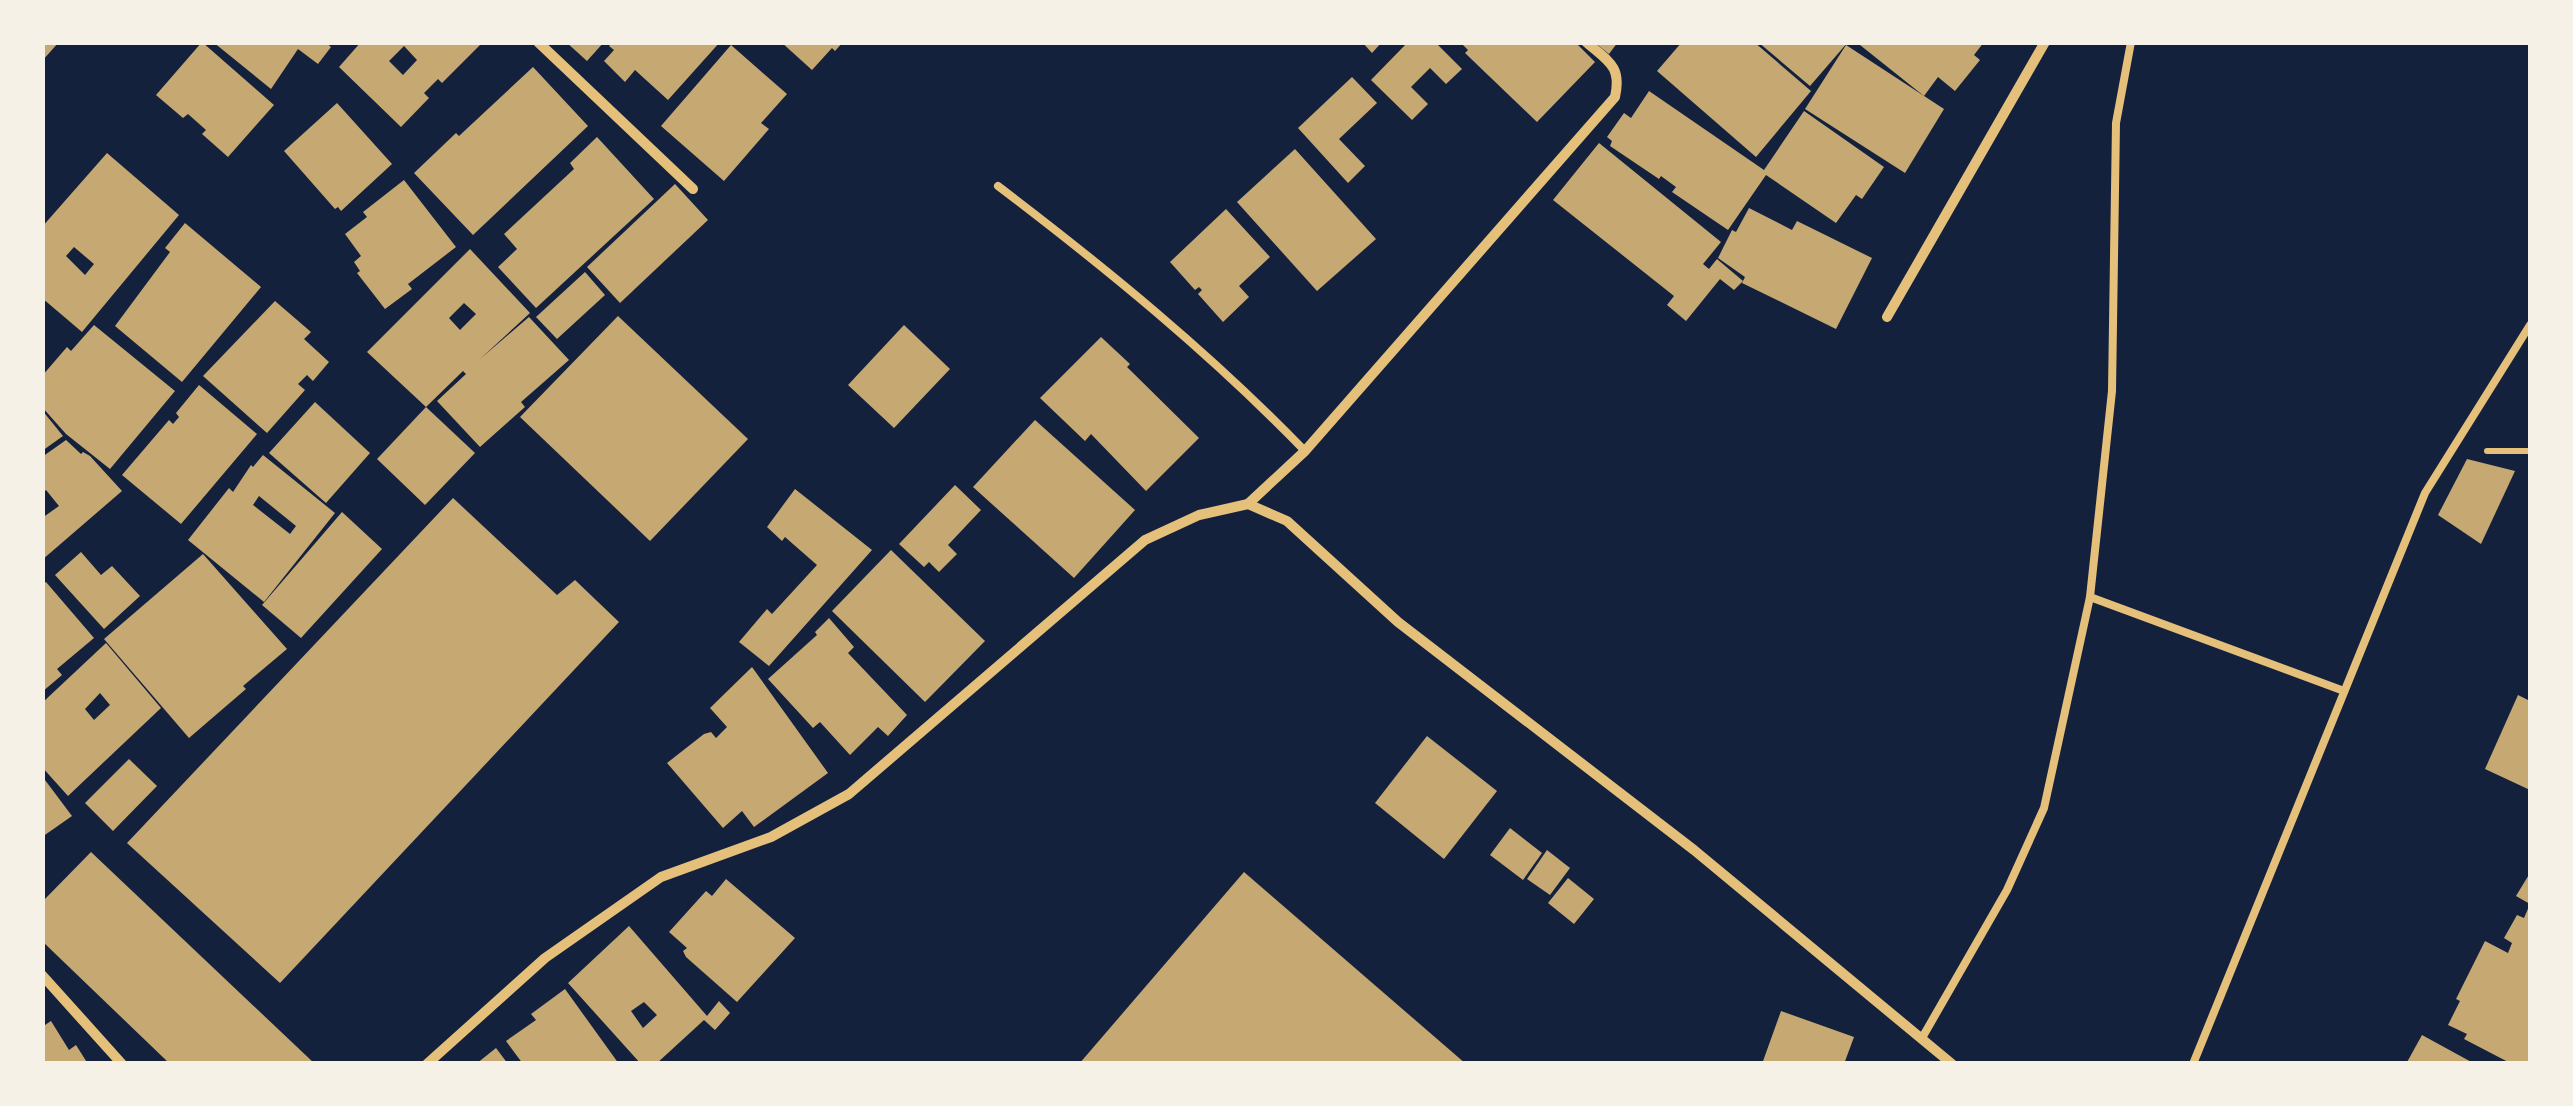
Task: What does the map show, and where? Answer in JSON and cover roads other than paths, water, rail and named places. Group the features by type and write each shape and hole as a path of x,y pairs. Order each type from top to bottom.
{"street":[{"path":"538,42 694,190"},
{"path":"427,1064 545,958 661,877 771,837 849,794 1145,540 1199,515 1248,504 1305,451 1615,97 1619,78 1613,66 1586,42"},
{"path":"1887,317 2045,42"},
{"path":"1248,504 1287,521 1398,622 1694,850 1952,1064"},
{"path":"42,976 122,1064"}],"lane":[{"path":"1922,1038 2007,890 2044,808 2090,596 2112,390 2116,123 2131,42"},
{"path":"998,186 1118,278 1305,451"},
{"path":"2193,1064 2425,493 2530,325"},
{"path":"2090,596 2344,691"}]}
